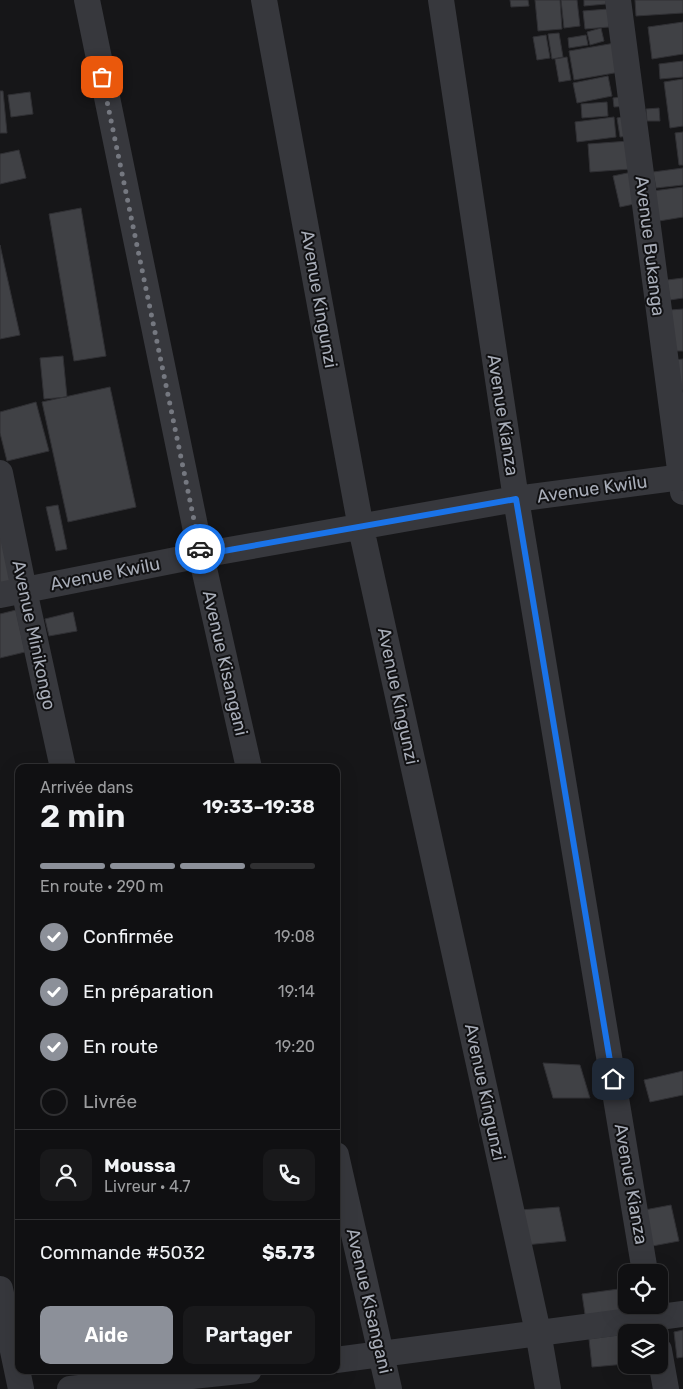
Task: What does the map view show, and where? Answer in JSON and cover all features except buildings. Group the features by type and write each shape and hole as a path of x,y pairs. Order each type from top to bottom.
{"street":[{"name":"Avenue Kisangani","path":"87,0 201,555 248,764"},
{"name":"Avenue Kingunzi","path":"264,0 361,528 538,1332 548,1389"},
{"name":"Avenue Kianza","path":"441,0 516,499 645,1264"},
{"name":"Avenue Bukanga","path":"618,0 682,482"},
{"name":"Avenue Minikongo","path":"0,472 12,593 62,764"},
{"name":"Avenue Kwilu","path":"12,593 201,555 516,499 682,482"},
{"name":"Avenue Kisangani","path":"340,1173 389,1389"},
{"path":"0,1289 15,1360"},
{"path":"340,1360 683,1314"},
{"path":"18,1374 21,1389"},
{"path":"70,1389 198,1378 224,1374"},
{"path":"663,1374 666,1389"}],"way so far":[{"path":"102,77 200,549"}],"route":[{"path":"200,549 201,555 516,499 613,1079"}]}
